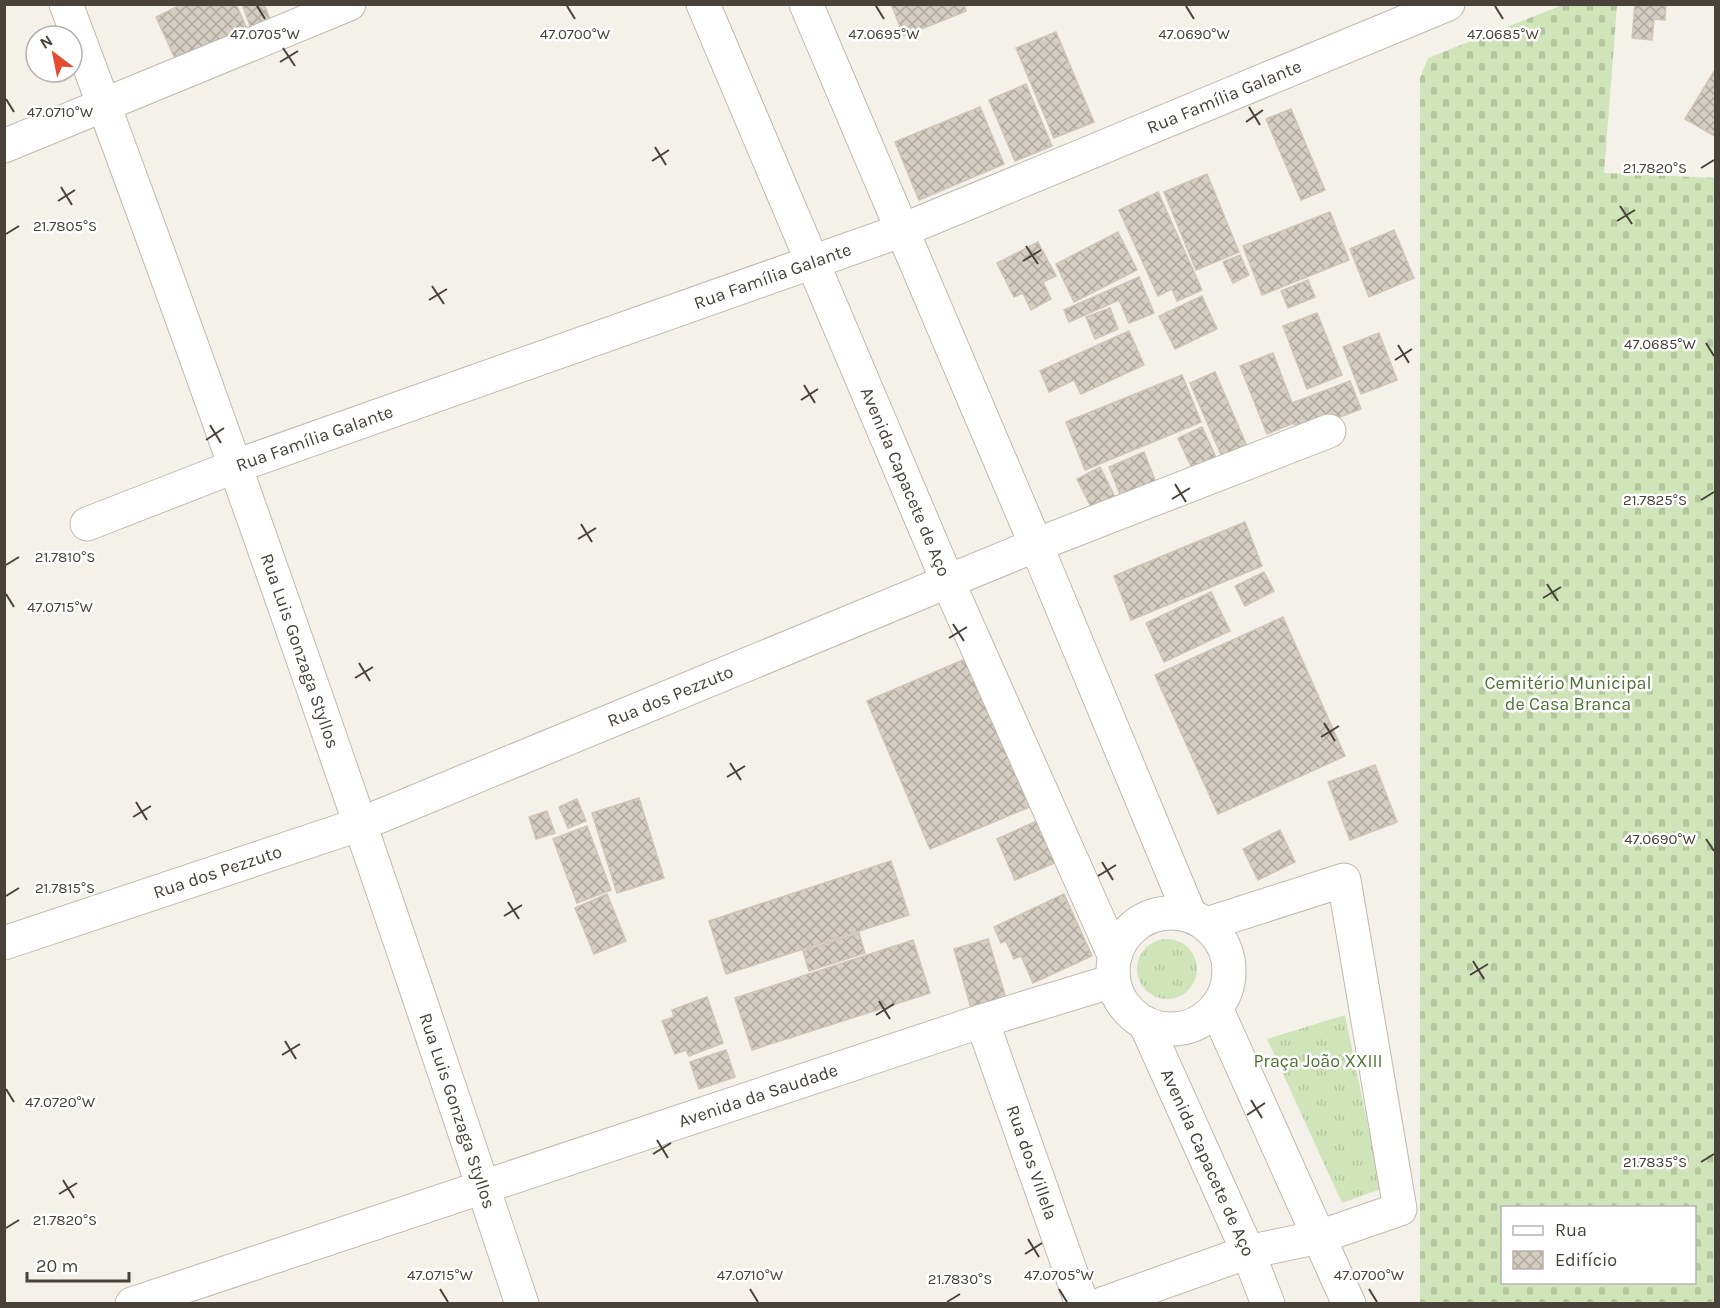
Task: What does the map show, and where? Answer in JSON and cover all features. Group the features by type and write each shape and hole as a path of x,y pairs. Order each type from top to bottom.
{"street":[{"name":"Rua Luis Gonzaga Styllos","path":"66,4 236,466 522,1304"},
{"path":"4,146 349,4"},
{"name":"Avenida Capacete de Aço","path":"703,4 1114,969"},
{"path":"806,4 1198,920"},
{"name":"Rua Família Galante","path":"87,524 236,466 903,230 1448,4"},
{"name":"Rua dos Pezzuto","path":"4,943 360,824 1036,545 1329,431"},
{"path":"1102,1304 1248,1252 1319,1237 1400,1209 1344,880 1198,920"},
{"path":"1171,913 1198,920 1220,938 1228,954 1230,973 1226,992 1216,1008 1202,1021 1183,1028 1164,1029 1145,1023 1130,1012 1118,996 1114,969 1123,939 1136,925 1152,916 1171,913"},
{"name":"Avenida da Saudade","path":"132,1304 982,1021 1114,969"},
{"path":"1216,1008 1349,1304"},
{"name":"Rua dos Villela","path":"982,1021 1082,1304"},
{"name":"Avenida Capacete de Aço","path":"1145,1023 1269,1304"}],"green space":[{"name":"Cemitério Municipal de Casa Branca","path":"1565,4 1617,5 1604,173 1715,178 1715,1303 1420,1303 1420,78 1428,58"},
{"path":"1167,939 1184,944 1192,952 1197,969 1192,986 1184,994 1167,999 1150,994 1142,986 1137,969 1142,952 1150,944"},
{"name":"Praça João XXIII","path":"1345,1015 1381,1189 1342,1203 1267,1039"}],"building":[{"path":"182,4 236,4 248,31 178,65 156,17"},
{"path":"242,4 264,4 272,24 252,31"},
{"path":"891,4 964,4 966,11 904,36"},
{"path":"1635,4 1666,4 1665,20 1654,19 1652,40 1632,38"},
{"path":"1056,32 1094,122 1054,138 1016,48"},
{"path":"1716,68 1716,137 1685,119"},
{"path":"1026,84 1052,146 1015,161 989,100"},
{"path":"980,107 1004,164 919,200 895,142"},
{"path":"1291,109 1325,190 1301,200 1266,119"},
{"path":"1207,174 1239,252 1196,270 1164,192"},
{"path":"1158,192 1202,290 1177,301 1172,289 1158,296 1119,210"},
{"path":"1330,212 1349,260 1262,295 1243,246"},
{"path":"1394,230 1414,278 1369,297 1350,249"},
{"path":"1118,232 1137,270 1074,302 1056,264"},
{"path":"1038,242 1056,276 1043,282 1051,299 1031,310 1023,293 1014,297 997,263"},
{"path":"1240,255 1249,275 1233,283 1223,262"},
{"path":"1139,277 1154,313 1129,323 1119,300 1069,322 1064,310"},
{"path":"1308,280 1315,297 1288,308 1281,291"},
{"path":"1202,296 1217,329 1175,349 1159,316"},
{"path":"1110,308 1118,329 1095,339 1086,317"},
{"path":"1317,313 1342,375 1307,389 1283,326"},
{"path":"1129,331 1144,365 1081,394 1074,380 1049,392 1040,371"},
{"path":"1379,333 1397,380 1361,394 1343,347"},
{"path":"1273,353 1292,403 1350,381 1361,409 1298,433 1294,423 1267,434 1240,366"},
{"path":"1215,372 1247,446 1222,457 1190,383"},
{"path":"1182,375 1201,422 1085,470 1066,422"},
{"path":"1202,427 1220,466 1196,477 1178,438"},
{"path":"1144,452 1159,490 1124,504 1109,467"},
{"path":"1100,467 1120,507 1097,519 1077,479"},
{"path":"1245,522 1262,566 1131,620 1114,576"},
{"path":"1264,572 1274,591 1245,606 1235,586"},
{"path":"1211,592 1230,631 1164,662 1146,623"},
{"path":"1283,617 1345,756 1218,814 1155,675"},
{"path":"970,657 1034,805 930,849 867,701"},
{"path":"1375,765 1397,822 1350,840 1328,782"},
{"path":"639,798 664,878 617,893 592,813"},
{"path":"577,799 586,821 568,828 559,807"},
{"path":"547,811 555,833 536,839 529,817"},
{"path":"1050,815 1068,857 1015,880 997,839"},
{"path":"587,826 611,890 577,903 553,839"},
{"path":"1280,830 1295,862 1258,880 1243,849"},
{"path":"891,861 909,915 726,974 709,921"},
{"path":"607,894 626,941 594,954 575,908"},
{"path":"1064,894 1092,956 1033,983 1021,956 1014,959 1006,941 1001,943 994,927"},
{"path":"859,933 865,953 809,971 803,951"},
{"path":"988,939 1006,998 971,1008 954,949"},
{"path":"913,940 930,993 752,1050 735,998"},
{"path":"707,997 723,1043 689,1056 686,1050 675,1054 662,1021 674,1017 672,1010"},
{"path":"726,1050 735,1077 699,1089 690,1062"}]}
